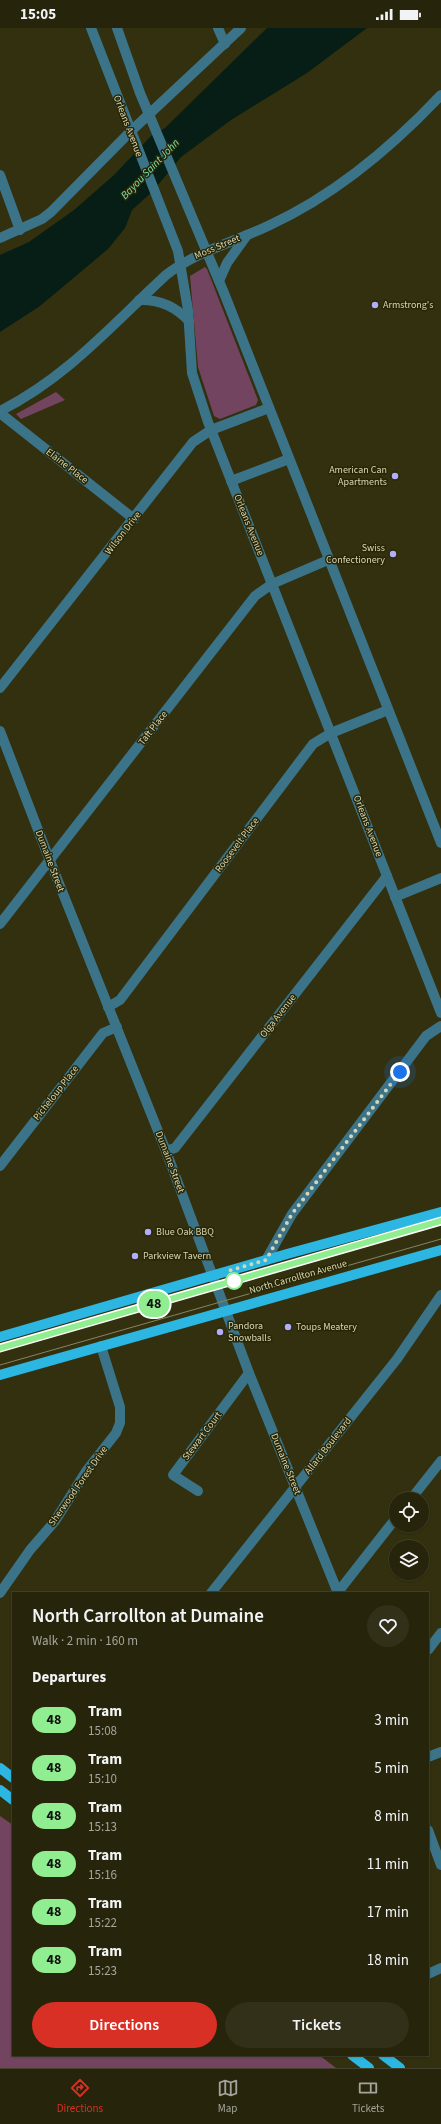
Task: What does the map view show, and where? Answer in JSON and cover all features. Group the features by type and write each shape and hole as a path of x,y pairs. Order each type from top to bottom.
{"main road":[{"path":"0,1337 266,1260 441,1212"},
{"name":"North Carrollton Avenue","path":"0,1375 441,1250"},
{"path":"0,1768 12,1777"},
{"path":"0,1790 12,1799"},
{"path":"353,2056 369,2068"},
{"path":"384,2056 400,2068"}],"street":[{"name":"Orleans Avenue","path":"91,28 153,191 174,238 181,263 189,321 192,372 211,430 441,1013"},
{"path":"117,28 148,114 219,281 441,843"},
{"path":"218,28 225,44"},
{"path":"0,238 42,219 51,212 148,114 241,28"},
{"name":"Moss Street","path":"0,412 29,397 70,366 139,300 181,263 206,251 270,225 312,202 355,174 394,142 441,95"},
{"path":"0,175 20,230"},
{"path":"219,281 227,263 247,235"},
{"path":"139,300 161,302 176,310 189,321"},
{"name":"Wilson Drive","path":"0,688 193,442 211,430 269,408"},
{"name":"Elaine Place","path":"0,412 134,519"},
{"path":"231,481 289,459"},
{"name":"Taft Place","path":"0,924 255,596 272,584 328,560"},
{"name":"Roosevelt Place","path":"108,1006 120,1000 313,744 331,733 388,710"},
{"name":"Dumaine Street","path":"0,732 166,1151 249,1373 338,1592"},
{"name":"Olga Avenue","path":"166,1151 176,1148 387,876"},
{"path":"395,897 441,878"},
{"path":"266,1260 292,1214 426,1036 441,1026"},
{"name":"Picheloup Place","path":"0,1166 103,1033 117,1028"},
{"name":"Allard Boulevard","path":"212,1592 397,1359 441,1295"},
{"name":"Sherwood Forest Drive","path":"0,1593 30,1550 55,1521 87,1470 116,1433 120,1423 120,1407 101,1346"},
{"name":"Stewart Court","path":"198,1491 173,1475 249,1373"},
{"path":"417,1492 441,1461"},
{"path":"339,1592 389,1527"},
{"path":"429,1649 441,1633"},
{"path":"429,1757 441,1752"},
{"path":"429,1833 441,1865"},
{"path":"429,1974 441,1968"}],"shaded area":[{"path":"205,267 258,400 256,405 220,419 214,416 198,367 190,276"},
{"path":"56,392 65,400 21,419 16,414"},
{"path":"0,1816 12,1824 12,2056 320,2056 336,2068 0,2068"}],"water":[{"name":"Bayou Saint John","path":"267,28 367,28 307,73 231,120 181,157 153,191 132,210 125,228 108,249 40,306 0,332 0,255 29,242 74,210 114,175 151,136 165,128"}],"tram line":[{"path":"0,1348 441,1221"},
{"name":"48","path":"0,1348 441,1221"},
{"path":"0,1365 441,1239"}],"place":[{"name":"Armstrong's","path":"375,305"},
{"name":"American Can Apartments","path":"395,476"},
{"name":"Swiss Confectionery","path":"393,554"},
{"name":"Blue Oak BBQ","path":"148,1232"},
{"name":"Parkview Tavern","path":"135,1256"},
{"name":"Toups Meatery","path":"288,1327"},
{"name":"Pandora Snowballs","path":"220,1332"}],"route":[{"path":"234,1281 228,1271 266,1260 292,1214 400,1072"}]}
